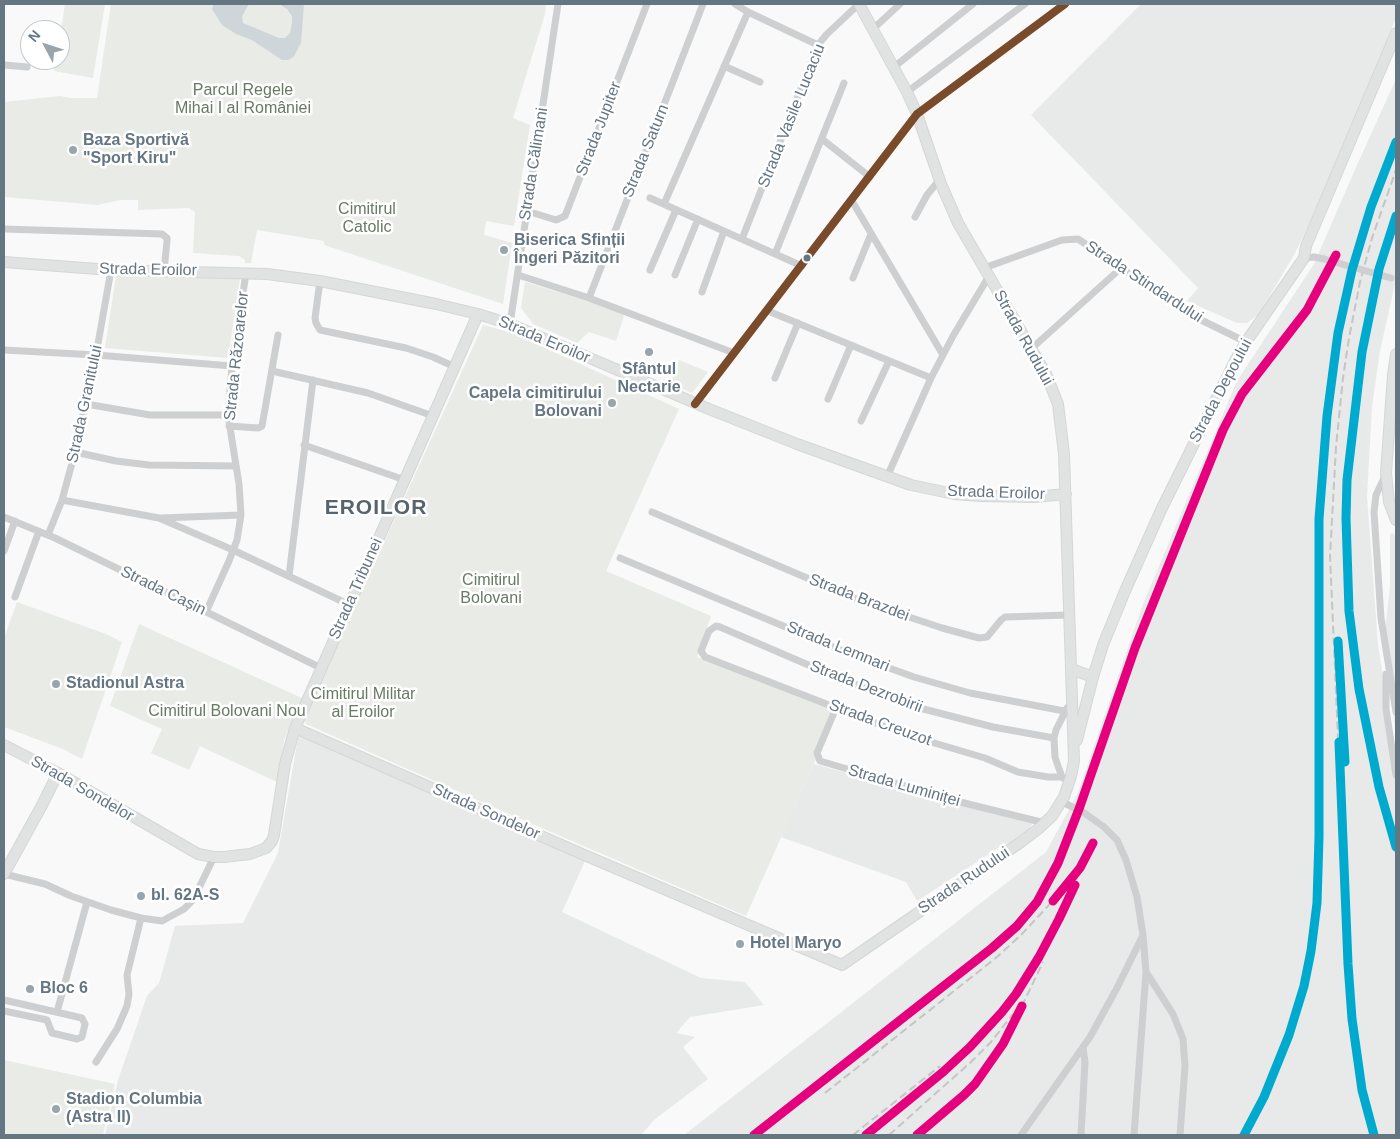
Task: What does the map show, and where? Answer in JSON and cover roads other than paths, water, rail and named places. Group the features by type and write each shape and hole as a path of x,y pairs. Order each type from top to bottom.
{"street":[{"name":"Strada Călimani","path":"510,324 558,4"},
{"name":"Strada Jupiter","path":"527,212 556,220 565,216 647,4"},
{"name":"Strada Saturn","path":"589,298 703,4"},
{"path":"735,4 818,45"},
{"name":"Strada Rudului","path":"842,965 1021,842 1045,823 1062,802 1066,780 1074,761 1068,615 1066,494 1058,404 1050,382 958,224 917,114 894,67 859,4"},
{"name":"Strada Vasile Lucaciu","path":"742,239 818,45 859,4"},
{"path":"873,29 900,4"},
{"path":"894,67 973,4"},
{"path":"907,92 1025,4"},
{"path":"695,404 917,114 1064,4"},
{"path":"664,204 748,12"},
{"name":"Strada Depoului","path":"1074,761 1080,727 1093,677 1117,609 1161,510 1210,409 1246,342 1304,258 1306,246 1396,33"},
{"path":"4,65 20,66"},
{"path":"724,66 760,82"},
{"path":"775,254 844,83"},
{"path":"822,139 870,177"},
{"path":"915,217 927,195 940,179"},
{"path":"650,198 802,266"},
{"path":"852,201 944,355"},
{"path":"650,270 676,210"},
{"path":"675,276 698,220"},
{"path":"4,229 162,234 167,238 164,271"},
{"path":"702,292 724,231"},
{"path":"854,278 871,234"},
{"name":"Strada Stindardului","path":"986,272 1037,248 1070,239 1078,240 1189,314 1246,342"},
{"path":"1304,258 1324,259 1394,279"},
{"name":"Strada Eroilor","path":"4,262 111,270 246,273 320,281 478,314 510,324 695,404 912,485 954,494 1034,497 1066,494"},
{"path":"1031,349 1121,268"},
{"name":"Strada Granitului","path":"48,535 62,500 75,452 96,354 111,270"},
{"path":"887,477 931,378 986,272"},
{"name":"Strada Răzoarelor","path":"206,612 233,550 241,515 228,415 232,366 246,273"},
{"path":"518,275 589,298 734,353"},
{"path":"320,281 315,318 320,330 406,348 427,354 455,367"},
{"path":"768,311 931,378"},
{"name":"Strada Tribunei","path":"295,728 478,314"},
{"path":"776,378 798,324"},
{"path":"229,426 258,428 262,426 278,335"},
{"path":"828,399 851,345"},
{"path":"4,350 96,354 232,366"},
{"path":"1396,354 1386,473 1389,502 1396,520"},
{"path":"861,421 889,361"},
{"path":"272,371 368,393 433,416"},
{"path":"289,576 313,380"},
{"path":"86,404 158,415 228,415"},
{"path":"304,445 405,480"},
{"path":"75,452 116,461 149,465 236,466"},
{"path":"1386,473 1379,485 1374,512 1378,586 1396,712"},
{"path":"62,500 159,518 241,515"},
{"name":"Strada Brazdei","path":"652,512 861,601 942,628 979,638 987,637 1000,620 1005,617 1068,615"},
{"name":"Strada Cașin","path":"4,517 48,535 321,668"},
{"path":"159,518 233,550 350,605"},
{"path":"4,551 15,522"},
{"path":"14,597 39,531"},
{"name":"Strada Lemnari","path":"620,558 848,653 914,677 970,693 1064,711"},
{"name":"Strada Dezrobirii","path":"702,654 701,651 709,631 716,626 720,626 834,676 908,705 993,727 1054,738"},
{"path":"1386,651 1386,709 1396,775"},
{"name":"Strada Creuzot","path":"702,654 904,734 985,758 1011,770 1066,780"},
{"path":"1071,669 1093,677"},
{"path":"1066,780 1055,757 1054,738 1064,711 1071,701"},
{"name":"Strada Luminiței","path":"836,708 817,754 820,761 960,802 1045,823"},
{"name":"Strada Sondelor","path":"4,745 198,854 214,857 237,856 258,852 272,842 289,743 295,728 582,854 842,965"},
{"path":"58,774 4,874 45,884 87,902 141,918 162,921 184,910 193,900 214,857"},
{"path":"1062,802 1079,810 1104,827 1121,846 1134,884 1143,935 1146,972 1134,1135"},
{"path":"4,1000 54,1011 82,1018 85,1024 82,1037 77,1039 52,1033 49,1029 49,1023 54,1011 87,902"},
{"path":"96,1062 116,1029 127,1006 129,994 127,974 141,918"},
{"path":"1021,1135 1083,1047 1117,988 1143,935"},
{"path":"1146,972 1173,1014 1183,1040 1185,1066 1180,1135"},
{"path":"4,1011 45,1019 49,1023"},
{"path":"1081,1135 1085,1062 1083,1047"}],"railway":[{"path":"1244,1135 1264,1097 1289,1035 1304,986 1311,951 1317,903 1319,837 1319,519 1327,416 1338,333 1352,270 1371,207 1396,142"},
{"path":"1374,1135 1367,1111 1358,1063 1348,964 1330,556 1336,447 1349,338 1360,282 1372,238 1396,170"},
{"path":"1396,216 1379,269 1362,352 1347,480 1346,518 1349,611 1359,689 1379,787 1396,847"},
{"path":"754,1135 992,948 1017,926 1037,902 1058,863 1079,809 1135,648 1223,430 1242,394 1307,310 1336,255"},
{"path":"825,1093 997,957 1021,935 1062,891 1080,868 1093,843"},
{"path":"866,1135 943,1072 970,1047 1002,1012 1016,994 1039,957 1063,912 1077,878"},
{"path":"917,1135 964,1095 986,1070 1010,1031 1043,962"},
{"path":"889,1135 971,1062 991,1042 1013,1014"},
{"path":"853,1135 940,1066"}],"place":[{"name":"Baza Sportivă \"Sport Kiru\"","path":"73,150"},
{"name":"Biserica Sfinții Îngeri Păzitori","path":"504,250"},
{"name":"Sfântul Nectarie","path":"649,352"},
{"name":"Capela cimitirului Bolovani","path":"612,403"},
{"name":"Stadionul Astra","path":"56,684"},
{"name":"bl. 62A-S","path":"141,896"},
{"name":"Hotel Maryo","path":"740,944"},
{"name":"Bloc 6","path":"30,989"},
{"name":"Stadion Columbia (Astra II)","path":"56,1109"}],"district":[{"name":"EROILOR","path":"376,508"}],"park label":[{"name":"Parcul Regele Mihai I al României","path":"243,100"},
{"name":"Cimitirul Catolic","path":"367,219"},
{"name":"Cimitirul Bolovani","path":"491,590"},
{"name":"Cimitirul Militar al Eroilor","path":"363,704"},
{"name":"Cimitirul Bolovani Nou","path":"227,712"}]}
